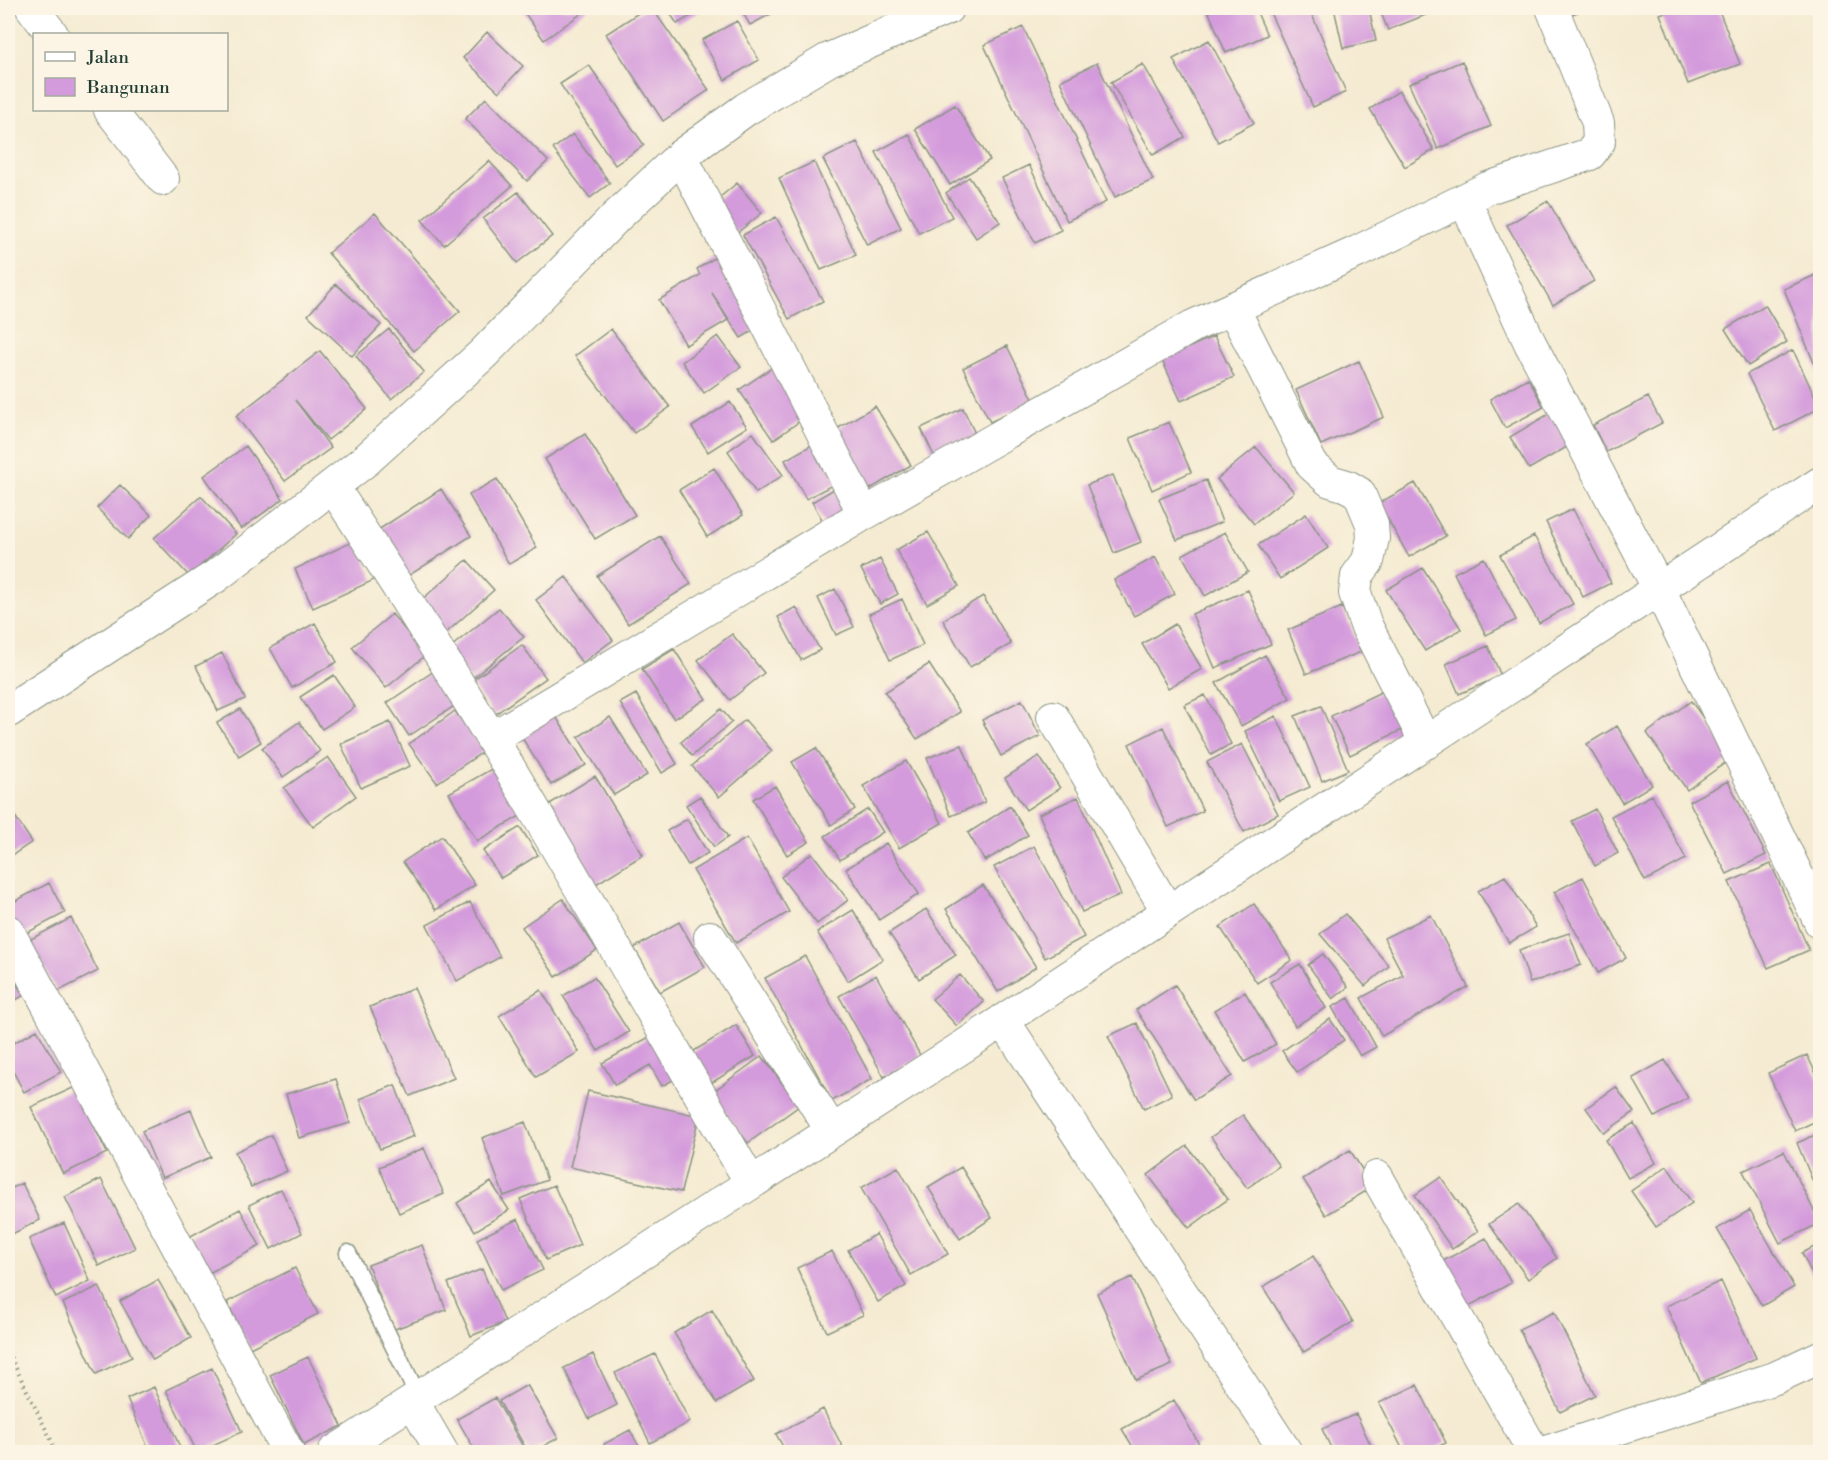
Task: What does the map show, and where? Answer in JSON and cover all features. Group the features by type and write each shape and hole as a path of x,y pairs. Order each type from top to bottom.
{"street":[{"path":"32,8 51,33"},
{"path":"8,711 216,576 366,460 483,354 616,217 681,156 746,109 828,60 947,8"},
{"path":"492,738 864,514 1193,326 1234,310 1498,184 1590,154 1599,142 1598,123 1552,8"},
{"path":"111,111 163,179"},
{"path":"681,156 864,514"},
{"path":"1465,201 1530,343 1659,589 1821,922"},
{"path":"1234,310 1312,465 1330,481 1347,486 1359,493 1374,530 1368,561 1357,576 1355,592 1366,625 1426,743"},
{"path":"334,1452 1003,1020 1821,483"},
{"path":"332,486 492,738 751,1183"},
{"path":"1053,717 1168,912"},
{"path":"8,930 288,1452"},
{"path":"710,937 832,1131"},
{"path":"1003,1020 1286,1452"},
{"path":"1377,1177 1534,1452"},
{"path":"1546,1452 1775,1378 1821,1357"},
{"path":"416,1400 442,1452"}],"lane":[{"path":"348,1253 416,1400"}],"path":[{"path":"8,1352 57,1452"}],"building":[{"path":"521,8 589,8 544,40"},
{"path":"646,8 652,8 709,90 663,121 606,34"},
{"path":"667,8 705,8 677,24"},
{"path":"740,8 782,8 750,25"},
{"path":"1207,8 1255,8 1267,35 1226,53"},
{"path":"1268,8 1309,8 1346,92 1313,107"},
{"path":"1334,8 1369,8 1376,41 1343,48"},
{"path":"1379,8 1443,8 1388,30"},
{"path":"1561,8 1587,8 1565,17"},
{"path":"1678,8 1718,8 1740,64 1688,84 1660,14"},
{"path":"737,21 759,60 725,80 702,40"},
{"path":"1023,27 1106,202 1067,221 984,45"},
{"path":"487,32 523,66 499,92 463,58"},
{"path":"1209,40 1254,123 1218,142 1173,59"},
{"path":"1462,61 1491,126 1438,149 1409,84"},
{"path":"1097,63 1153,180 1115,197 1060,81"},
{"path":"1143,64 1185,137 1153,155 1111,82"},
{"path":"589,65 644,145 615,165 560,84"},
{"path":"1399,91 1434,150 1405,167 1370,109"},
{"path":"486,98 548,161 527,181 465,119"},
{"path":"955,105 990,160 950,185 915,129"},
{"path":"573,134 610,183 590,198 553,149"},
{"path":"909,134 952,217 919,233 876,152"},
{"path":"857,142 901,228 867,245 823,159"},
{"path":"489,161 512,186 444,245 422,220"},
{"path":"814,162 856,255 821,270 779,178"},
{"path":"1029,165 1061,230 1035,243 1002,178"},
{"path":"969,177 1000,222 976,238 946,193"},
{"path":"737,183 762,213 737,233 713,203"},
{"path":"518,192 552,236 517,263 483,219"},
{"path":"1548,201 1594,281 1553,305 1507,225"},
{"path":"375,213 460,311 414,351 328,253"},
{"path":"776,217 823,301 789,319 743,235"},
{"path":"722,253 766,323 741,338 712,293 728,320 686,345 659,300 700,275 697,269"},
{"path":"1820,273 1820,378 1784,289"},
{"path":"336,284 381,325 352,356 308,315"},
{"path":"1765,305 1787,342 1748,366 1725,329"},
{"path":"389,329 424,372 391,399 356,356"},
{"path":"611,329 670,407 634,433 575,356"},
{"path":"718,336 741,367 704,393 682,362"},
{"path":"1214,336 1234,377 1181,401 1162,360"},
{"path":"1007,346 1034,401 990,422 963,368"},
{"path":"1793,350 1820,408 1775,431 1747,374"},
{"path":"320,351 367,409 328,440 295,400 331,448 285,481 236,416"},
{"path":"1359,361 1384,417 1321,445 1296,390"},
{"path":"776,365 810,414 773,440 739,390"},
{"path":"1528,378 1544,407 1505,428 1490,399"},
{"path":"1648,397 1662,423 1606,452 1593,425"},
{"path":"730,402 747,427 708,452 692,427"},
{"path":"875,406 911,465 860,495 825,436"},
{"path":"963,408 977,438 935,458 921,428"},
{"path":"1552,412 1572,444 1529,469 1510,437"},
{"path":"1169,422 1191,472 1152,490 1130,438"},
{"path":"753,433 783,475 756,493 728,451"},
{"path":"585,434 635,515 595,539 545,459"},
{"path":"817,442 838,482 806,499 785,460"},
{"path":"246,446 283,499 241,529 204,476"},
{"path":"1256,447 1294,492 1254,524 1217,479"},
{"path":"714,468 743,515 707,537 679,490"},
{"path":"1113,475 1141,542 1114,553 1087,485"},
{"path":"497,479 537,548 509,564 469,495"},
{"path":"1206,480 1222,522 1177,540 1159,499"},
{"path":"1415,483 1446,536 1409,557 1379,503"},
{"path":"120,485 151,515 128,539 97,508"},
{"path":"441,489 471,536 405,578 375,532"},
{"path":"834,489 849,516 827,528 812,502"},
{"path":"201,496 236,534 189,576 154,538"},
{"path":"1573,509 1611,583 1583,597 1546,522"},
{"path":"1306,514 1328,548 1280,579 1258,545"},
{"path":"928,532 959,586 927,604 896,550"},
{"path":"1225,532 1248,572 1205,596 1182,555"},
{"path":"660,536 691,584 628,624 597,576"},
{"path":"1534,536 1573,604 1539,623 1500,555"},
{"path":"356,540 374,580 313,608 295,569"},
{"path":"1155,557 1175,594 1134,616 1114,580"},
{"path":"1484,558 1516,620 1486,635 1454,573"},
{"path":"880,559 898,594 880,604 861,569"},
{"path":"467,560 494,590 446,633 418,603"},
{"path":"1423,568 1461,629 1425,651 1386,590"},
{"path":"566,577 613,640 582,663 536,600"},
{"path":"835,589 854,627 836,635 818,598"},
{"path":"1248,590 1271,644 1215,668 1192,614"},
{"path":"983,596 1011,644 970,667 943,620"},
{"path":"902,599 923,645 890,660 869,614"},
{"path":"796,607 820,650 801,660 778,617"},
{"path":"1342,607 1361,652 1306,674 1288,630"},
{"path":"499,608 524,637 470,680 446,651"},
{"path":"392,614 426,655 386,688 352,647"},
{"path":"315,623 337,662 292,688 270,648"},
{"path":"1175,624 1202,669 1168,688 1142,644"},
{"path":"732,634 764,673 730,700 698,660"},
{"path":"522,645 546,678 494,715 470,682"},
{"path":"1488,646 1501,676 1459,694 1446,664"},
{"path":"674,649 706,699 674,719 642,669"},
{"path":"222,653 245,699 218,711 196,666"},
{"path":"1265,655 1290,698 1241,726 1216,683"},
{"path":"929,664 960,712 917,739 885,692"},
{"path":"434,671 457,704 409,736 387,703"},
{"path":"334,675 355,707 322,729 300,697"},
{"path":"1387,689 1406,728 1350,755 1331,716"},
{"path":"636,694 677,764 662,773 620,703"},
{"path":"1205,695 1231,744 1211,755 1184,705"},
{"path":"1022,700 1040,736 1001,756 982,720"},
{"path":"1691,701 1732,758 1687,790 1647,733"},
{"path":"1321,706 1348,770 1322,781 1295,716"},
{"path":"550,707 586,765 551,785 516,728"},
{"path":"240,709 261,742 239,756 217,723"},
{"path":"721,709 732,722 692,756 681,742"},
{"path":"455,711 484,751 437,783 409,744"},
{"path":"1276,716 1310,787 1279,801 1245,731"},
{"path":"610,717 647,775 614,795 578,737"},
{"path":"745,720 772,751 719,797 692,766"},
{"path":"299,722 320,751 283,777 262,748"},
{"path":"390,722 410,766 361,788 341,744"},
{"path":"1617,726 1652,785 1622,803 1587,744"},
{"path":"1163,727 1203,811 1168,827 1129,744"},
{"path":"1242,744 1278,814 1244,832 1207,762"},
{"path":"962,745 985,802 951,816 927,758"},
{"path":"816,748 855,809 831,825 792,762"},
{"path":"1039,756 1060,788 1026,810 1005,778"},
{"path":"328,757 356,796 313,827 284,788"},
{"path":"906,761 942,823 899,848 863,786"},
{"path":"495,767 522,815 477,841 449,793"},
{"path":"595,776 643,855 596,884 548,805"},
{"path":"1728,781 1766,855 1727,874 1689,801"},
{"path":"775,786 809,842 787,855 753,799"},
{"path":"1652,795 1686,859 1645,881 1611,816"},
{"path":"700,796 728,837 714,847 686,805"},
{"path":"1078,797 1121,895 1082,912 1039,814"},
{"path":"8,806 32,842 8,858"},
{"path":"1010,806 1028,835 985,861 968,833"},
{"path":"868,809 883,832 840,860 825,836"},
{"path":"1595,809 1618,853 1595,866 1572,821"},
{"path":"687,819 708,853 688,865 667,831"},
{"path":"520,827 538,855 501,878 483,851"},
{"path":"442,836 475,885 436,910 403,862"},
{"path":"747,838 789,912 736,943 693,870"},
{"path":"886,843 919,894 879,920 846,869"},
{"path":"1034,846 1084,937 1045,958 994,867"},
{"path":"812,853 848,900 817,924 781,877"},
{"path":"1771,864 1809,950 1768,968 1729,882"},
{"path":"1505,876 1536,927 1509,943 1478,891"},
{"path":"1583,877 1626,958 1598,973 1554,892"},
{"path":"49,883 65,913 21,936 8,911 8,905"},
{"path":"983,885 1036,967 998,992 946,909"},
{"path":"563,899 597,950 556,977 522,927"},
{"path":"470,902 500,957 457,981 427,925"},
{"path":"1254,904 1292,960 1257,983 1220,927"},
{"path":"926,909 956,955 919,979 889,933"},
{"path":"853,910 883,959 848,981 817,932"},
{"path":"1345,914 1389,966 1365,986 1320,934"},
{"path":"1431,915 1468,987 1382,1036 1361,998 1403,975 1384,938"},
{"path":"71,918 98,971 57,992 29,940"},
{"path":"679,922 705,967 660,992 634,948"},
{"path":"1569,933 1581,965 1530,983 1519,950"},
{"path":"1323,954 1348,987 1333,999 1308,965"},
{"path":"805,956 872,1079 832,1101 765,978"},
{"path":"1300,964 1326,1008 1295,1026 1270,982"},
{"path":"8,966 23,996 8,1004"},
{"path":"876,975 921,1057 884,1077 839,996"},
{"path":"960,975 984,1002 957,1026 932,999"},
{"path":"594,977 629,1032 598,1051 563,996"},
{"path":"1175,985 1232,1076 1194,1100 1136,1010"},
{"path":"414,988 454,1078 410,1096 370,1007"},
{"path":"541,990 579,1052 536,1077 499,1016"},
{"path":"1245,992 1276,1044 1245,1062 1214,1010"},
{"path":"1349,998 1376,1047 1360,1056 1332,1007"},
{"path":"1330,1019 1344,1040 1297,1072 1282,1051"},
{"path":"1137,1023 1172,1095 1144,1109 1108,1036"},
{"path":"736,1025 755,1056 708,1085 689,1054"},
{"path":"37,1030 61,1072 24,1092 8,1062 8,1046"},
{"path":"653,1035 684,1074 662,1086 650,1065 615,1085 602,1063"},
{"path":"1807,1055 1820,1082 1820,1119 1795,1131 1768,1073"},
{"path":"762,1056 799,1106 748,1143 711,1093"},
{"path":"1665,1060 1688,1098 1655,1117 1633,1078"},
{"path":"336,1079 350,1123 299,1138 286,1094"},
{"path":"395,1085 414,1136 380,1149 360,1099"},
{"path":"75,1087 107,1153 63,1174 31,1107"},
{"path":"1616,1087 1634,1112 1604,1133 1586,1108"},
{"path":"588,1091 699,1116 681,1192 570,1167"},
{"path":"191,1110 211,1157 162,1178 142,1131"},
{"path":"1243,1115 1279,1166 1247,1188 1211,1137"},
{"path":"525,1122 547,1180 504,1196 482,1138"},
{"path":"1634,1123 1656,1163 1628,1178 1606,1140"},
{"path":"1820,1133 1820,1199 1797,1143"},
{"path":"271,1135 287,1171 251,1187 235,1152"},
{"path":"1187,1146 1228,1199 1189,1228 1148,1175"},
{"path":"424,1148 444,1194 399,1213 379,1167"},
{"path":"1350,1150 1373,1187 1326,1215 1303,1179"},
{"path":"1784,1151 1820,1223 1780,1243 1743,1171"},
{"path":"1667,1166 1692,1203 1656,1227 1631,1191"},
{"path":"898,1167 948,1254 911,1275 861,1188"},
{"path":"961,1167 992,1218 960,1239 928,1187"},
{"path":"1441,1177 1478,1231 1452,1249 1415,1195"},
{"path":"101,1179 135,1248 99,1266 65,1197"},
{"path":"491,1182 509,1210 475,1231 457,1203"},
{"path":"22,1183 40,1220 8,1236 8,1190"},
{"path":"554,1185 580,1245 546,1260 520,1199"},
{"path":"281,1189 302,1233 271,1249 249,1205"},
{"path":"1519,1204 1557,1258 1528,1279 1489,1224"},
{"path":"240,1209 260,1246 207,1274 187,1238"},
{"path":"1750,1210 1794,1287 1762,1306 1717,1229"},
{"path":"518,1219 543,1270 501,1290 477,1239"},
{"path":"64,1223 90,1281 56,1298 29,1239"},
{"path":"876,1234 906,1286 878,1302 848,1250"},
{"path":"1486,1238 1511,1283 1464,1309 1439,1263"},
{"path":"1820,1244 1820,1291 1802,1253"},
{"path":"422,1245 446,1310 392,1330 368,1265"},
{"path":"832,1251 863,1315 827,1332 797,1268"},
{"path":"1313,1256 1353,1322 1304,1352 1263,1287"},
{"path":"295,1268 318,1314 250,1348 227,1302"},
{"path":"482,1269 505,1322 471,1336 448,1283"},
{"path":"1132,1277 1172,1365 1136,1380 1097,1293"},
{"path":"158,1280 191,1338 153,1360 120,1301"},
{"path":"1721,1281 1756,1358 1701,1383 1666,1306"},
{"path":"99,1286 132,1357 96,1374 63,1303"},
{"path":"712,1310 754,1381 717,1403 674,1333"},
{"path":"1554,1312 1595,1395 1560,1412 1519,1329"},
{"path":"593,1354 617,1405 589,1419 564,1368"},
{"path":"655,1354 690,1422 650,1443 615,1373"},
{"path":"308,1357 342,1426 304,1445 270,1375"},
{"path":"212,1368 242,1432 197,1452 166,1390"},
{"path":"527,1385 558,1438 533,1452 528,1452 499,1401"},
{"path":"1417,1385 1446,1443 1427,1452 1404,1452 1379,1403"},
{"path":"154,1387 182,1452 150,1452 127,1399"},
{"path":"495,1398 526,1452 476,1452 457,1419"},
{"path":"1174,1400 1199,1444 1184,1452 1136,1452 1122,1429"},
{"path":"823,1409 845,1452 786,1452 776,1434"},
{"path":"1356,1414 1374,1452 1333,1452 1322,1429"},
{"path":"630,1430 642,1452 608,1452 604,1444"}]}
